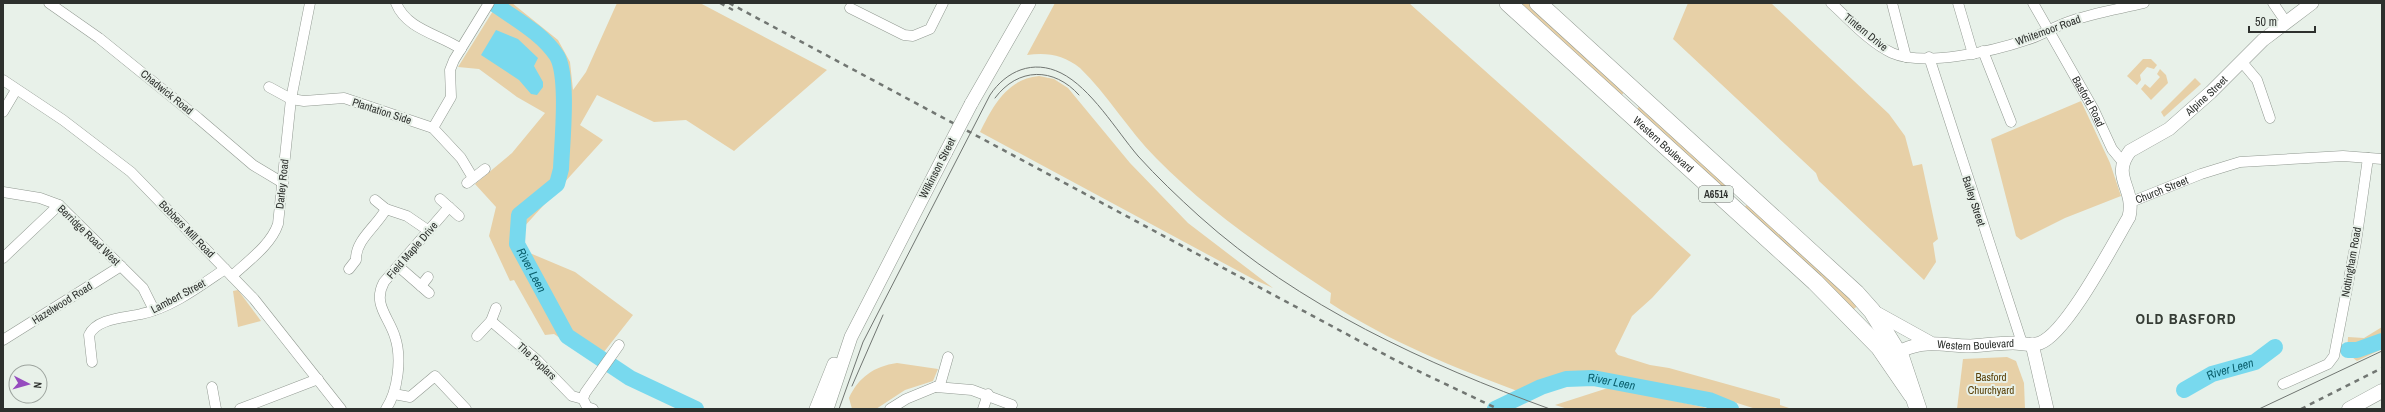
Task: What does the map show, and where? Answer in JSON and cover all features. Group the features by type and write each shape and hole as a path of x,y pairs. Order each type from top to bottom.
{"highway":[{"name":"Western Boulevard","path":"1508,3 1814,282 1879,347 1915,402"},
{"name":"Western Boulevard","path":"1538,3 1856,293 1872,311 1901,358 1915,402"},
{"path":"1619,104 1632,89"},
{"path":"1729,206 1744,190"}],"main road":[{"path":"2349,409 2382,391"}],"street":[{"name":"Chadwick Road","path":"49,3 99,38 253,165 283,183"},
{"name":"Darley Road","path":"229,272 264,246 276,230 283,183 291,99 310,3"},
{"path":"433,128 451,97 450,70 454,60 489,3"},
{"path":"850,8 904,35 913,36 930,29 943,3"},
{"name":"Wilkinson Street","path":"816,409 840,352 851,337 971,104 1029,3"},
{"name":"Tintern Drive","path":"1831,3 1892,53 1906,57 1928,57"},
{"path":"1892,3 1906,57"},
{"path":"1958,3 1978,52 2011,122"},
{"name":"Basford Road","path":"2033,3 2094,110 2112,149 2122,161 2122,171 2131,202"},
{"name":"Whitemoor Road","path":"1928,57 1948,57 1978,52 2026,40 2067,22 2144,3"},
{"path":"2273,3 2286,22"},
{"name":"Alpine Street","path":"2122,161 2130,151 2169,129 2286,22 2312,3"},
{"path":"394,7 410,22 427,33 449,40 461,49"},
{"name":"Bailey Street","path":"1928,57 2027,344"},
{"path":"2242,61 2257,80 2269,118"},
{"name":"Bobbers Mill Road","path":"3,80 121,162 229,272 273,321 341,409"},
{"name":"Plantation Side","path":"269,87 291,99 304,101 344,98 433,128 461,158 470,181 485,169"},
{"path":"3,112 16,90"},
{"name":"Church Street","path":"2027,344 2042,342 2047,339 2059,328 2076,306 2129,217 2131,202 2201,174 2240,162 2336,156 2382,159"},
{"name":"Nottingham Road","path":"2283,384 2328,364 2334,356 2354,249 2368,158"},
{"name":"Berridge Road West","path":"3,192 40,198 59,205 143,288 154,310"},
{"path":"440,199 459,216"},
{"path":"375,200 386,209 407,216 429,231"},
{"path":"3,258 59,205"},
{"name":"Field Maple Drive","path":"386,409 394,394 398,345 379,298 384,282 449,207"},
{"path":"349,269 356,260 356,251 359,244 380,221 386,209"},
{"name":"Hazelwood Road","path":"3,340 121,266"},
{"path":"398,266 429,293"},
{"name":"Lambert Street","path":"92,362 89,335 91,330 110,321 154,310 229,272"},
{"path":"421,286 428,276"},
{"path":"477,336 491,321 496,308"},
{"name":"Western Boulevard","path":"1872,311 1929,342"},
{"name":"The Poplars","path":"491,321 537,360 572,396 583,399 587,407 592,409"},
{"name":"Wilkinson Street","path":"828,409 851,337"},
{"name":"Western Boulevard","path":"1901,358 1903,350 1916,344 1929,342 1967,346 2027,344"},
{"path":"2027,344 2047,409"},
{"path":"583,399 619,346"},
{"path":"936,387 942,381 948,357"},
{"path":"394,394 410,397 435,376 466,409"},
{"path":"240,409 318,380"},
{"path":"212,387 216,409"},
{"path":"890,409 906,398 936,387 959,388 988,394 1012,405"},
{"path":"984,409 988,394"}],"green space":[{"path":"498,3 512,3 558,40 570,62 573,90 586,72 617,3 700,3 827,70 734,151 686,120 654,122 597,95 580,125 603,140 522,229 525,251 575,272 633,315 596,362 554,334 545,335 514,280 510,281 489,236 496,207 475,184 512,153 545,113 517,97 479,69 458,67"},
{"path":"1055,3 1409,3 1691,255 1652,298 1632,316 1615,351 1618,355 1650,365 1669,368 1780,399 1780,405 1792,409 1756,409 1718,397 1594,373 1558,376 1520,392 1422,353 1376,330 1330,303 1331,293 1262,246 1197,196 1156,158 1080,68 1061,57 1048,54 1027,55"},
{"path":"1514,3 1531,3 1624,88 1623,94 1618,96"},
{"path":"1688,3 1771,3 1889,114 1905,136 1913,166 1922,164 1938,239 1933,243 1936,262 1924,280 1819,181 1816,173 1673,39"},
{"path":"2143,59 2151,59 2157,65 2154,69 2147,67 2140,75 2141,80 2137,85 2127,76"},
{"path":"2160,69 2166,75 2168,83 2151,100 2141,89 2145,84 2150,88 2160,77 2157,74"},
{"path":"1039,76 1054,79 1068,88 1130,163 1188,223 1273,288 1255,280 980,132 1002,95 1018,82"},
{"path":"2195,78 2201,84 2164,117 2161,112"},
{"path":"2081,101 2110,163 2121,196 2065,218 2021,240 2016,236 1991,139"},
{"path":"1641,104 1733,187 1725,196 1635,112"},
{"path":"1749,202 1859,305 1851,311 1742,210"},
{"path":"238,290 261,321 238,327 233,291"},
{"path":"2382,327 2382,349 2357,361 2347,353 2348,337 2364,338"},
{"name":"Basford Churchyard","path":"2007,357 2016,361 2024,383 2025,409 1957,409 1963,359"},
{"path":"897,363 938,369 933,381 905,390 876,409 852,409 849,398 862,379 874,370"},
{"path":"1611,387 1709,409 1568,409 1555,405"}],"water":[{"path":"496,30 518,39 538,58 534,66 543,82 543,87 537,95 531,94 519,80 481,55"}],"waterway":[{"name":"River Leen","path":"493,3 544,40 557,56 561,66 563,79 564,111 561,169 557,184 519,215 517,244 567,336 630,378 696,409"},
{"name":"River Leen","path":"2348,350 2357,350 2382,341"},
{"name":"River Leen","path":"2184,390 2212,374 2255,362 2275,347"},
{"name":"River Leen","path":"1495,409 1541,387 1566,379 1593,378 1709,400 1731,409"}],"tram line":[{"path":"839,409 863,342 990,95 1004,79 1030,67 1051,69 1061,73 1083,89 1093,99 1138,156 1168,187 1199,216 1238,248 1279,278 1321,305 1411,352 1457,373 1550,409"},
{"path":"995,98 1004,88 1014,81 1025,76 1036,74 1048,75 1059,79 1079,95"},
{"path":"852,386 883,315"},
{"path":"2259,409 2382,351"}],"railway":[{"path":"720,3 733,10"},
{"path":"729,3 1395,360 1498,409"},
{"path":"2301,409 2382,368"}],"district":[{"name":"OLD BASFORD","path":"2186,318"}]}
